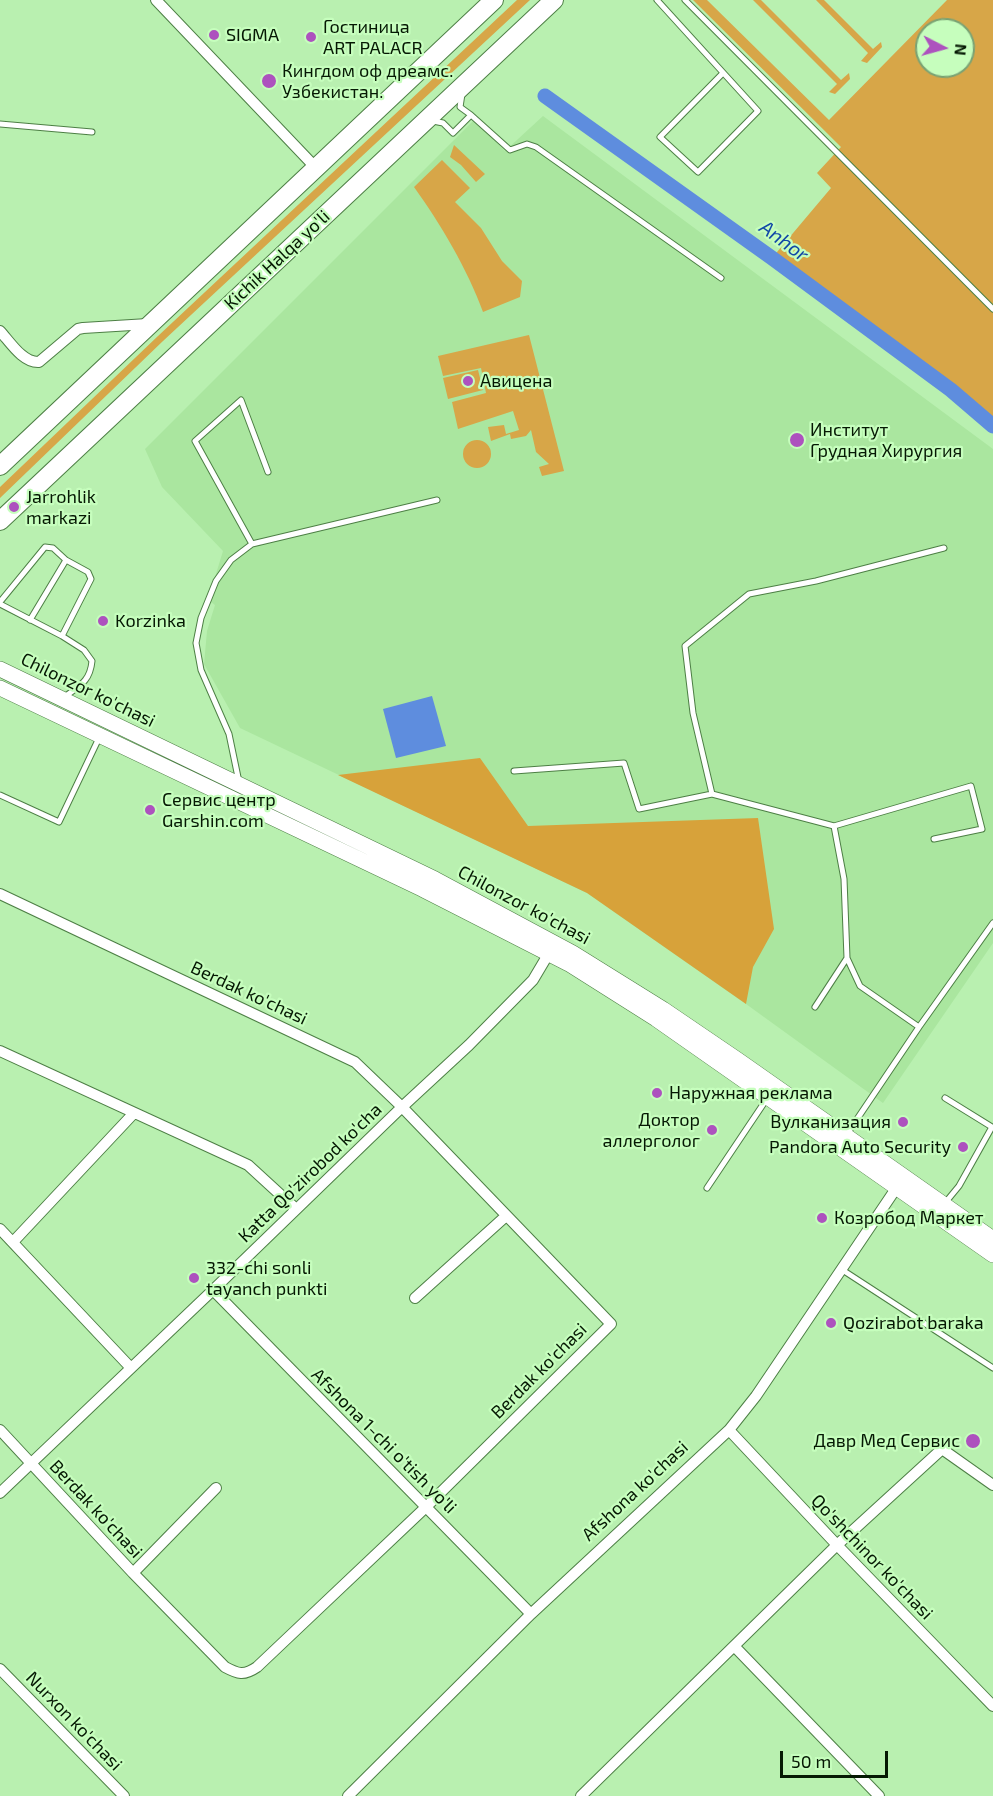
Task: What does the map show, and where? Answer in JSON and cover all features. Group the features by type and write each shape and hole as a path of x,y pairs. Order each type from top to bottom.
{"highway":[{"path":"0,466 494,0"},
{"name":"Kichik Halqa yo'li","path":"0,521 554,0"}],"main road":[{"name":"Chilonzor ko'chasi","path":"0,669 435,879 552,948 768,1096 900,1182 944,1204 993,1239"},
{"name":"Chilonzor ko'chasi","path":"0,688 422,889 598,967 846,1135 900,1182 993,1255"}],"street":[{"path":"156,0 316,168"},
{"path":"0,331 28,360 35,363 78,329 150,324"},
{"name":"Berdak ko'chasi","path":"0,894 356,1062 611,1324 426,1507 248,1673 239,1673 225,1667 133,1573 0,1430"},
{"name":"Katta Qo'zirobod ko'cha","path":"0,1493 469,1045 533,980 552,948"},
{"path":"0,1051 248,1165 296,1209"},
{"path":"13,1242 134,1113"},
{"name":"Afshona ko'chasi","path":"354,1794 531,1614 729,1430 756,1396 900,1182"},
{"path":"415,1298 506,1216"},
{"path":"0,1229 131,1368"},
{"name":"Afshona 1-chi o'tish yo'li","path":"213,1290 531,1614"},
{"name":"Qo'shchinor ko'chasi","path":"729,1430 993,1706"},
{"path":"581,1796 837,1545 942,1449 993,1485"},
{"path":"133,1573 216,1488"},
{"path":"734,1646 879,1796"},
{"name":"Nurxon ko'chasi","path":"0,1669 124,1796"}],"lane":[{"path":"657,0 759,111 698,172 660,137 723,73"},
{"path":"685,0 993,309"},
{"path":"463,85 460,106 510,150 527,144 536,147 721,278"},
{"path":"425,120 443,123 453,133 471,115"},
{"path":"0,124 92,132"},
{"path":"252,544 195,441 241,400 268,472"},
{"path":"239,784 229,734 201,670 196,643 201,618 216,581 231,560 252,544 437,500"},
{"path":"62,636 91,579 88,573 66,560 53,548 45,547 0,603 62,636 84,650 92,661 90,676 62,699"},
{"path":"712,794 693,713 685,646 750,594 944,548"},
{"path":"30,620 66,560"},
{"path":"0,795 59,822 101,736"},
{"path":"514,771 624,763 639,809 712,794 834,826 971,786 982,829 934,839"},
{"path":"834,826 844,879 847,958 860,986 919,1028"},
{"path":"846,1135 993,923"},
{"path":"815,1007 847,958"},
{"path":"706,1188 768,1096"},
{"path":"944,1204 959,1186 993,1126 945,1098"},
{"path":"841,1269 993,1368"}],"shaded area":[{"path":"517,0 530,0 163,341 0,498 0,487"},
{"path":"693,0 707,0 829,120 915,33 915,78 975,78 975,18 929,18 947,0 993,0 993,426 951,390 772,258 831,188 817,173 841,147"},
{"path":"753,0 761,0 841,80 849,73 850,79 835,94 829,92 837,84"},
{"path":"816,0 824,0 873,49 881,42 882,47 867,63 861,61 868,53"},
{"path":"543,116 993,449 993,943 883,1103 587,893 240,728 204,664 207,631 215,605 208,600 223,551 162,487 145,449 474,120 505,151"},
{"path":"454,145 485,174 476,182 461,165 450,157"},
{"path":"442,160 470,188 455,202 481,228 502,261 522,281 520,297 483,312 453,247 414,187"},
{"path":"529,335 564,471 542,476 539,467 549,464 536,452 531,430 526,436 511,439 510,434 491,441 488,427 504,425 506,434 519,430 513,411 458,429 452,402 486,393 481,368 443,376 438,356"},
{"path":"478,370 483,390 448,399 443,378"},
{"path":"477,440 487,444 491,454 487,464 477,468 467,464 463,454 467,444"},
{"path":"480,758 528,826 758,818 774,929 753,967 746,1004 587,893 338,775"}],"water":[{"path":"432,696 446,746 396,758 383,709"}],"waterway":[{"name":"Anhor","path":"545,96 772,258 951,390 993,426"}],"place":[{"name":"SIGMA","path":"214,35"},
{"name":"Гостиница ART PALACR","path":"311,37"},
{"name":"Кингдом оф дреамс. Узбекистан.","path":"269,81"},
{"name":"Авицена","path":"468,381"},
{"name":"Институт Грудная Хирургия","path":"797,440"},
{"name":"Jarrohlik markazi","path":"14,507"},
{"name":"Korzinka","path":"103,621"},
{"name":"Сервис центр Garshin.com","path":"150,810"},
{"name":"Наружная реклама","path":"657,1093"},
{"name":"Вулканизация","path":"903,1122"},
{"name":"Доктор аллерголог","path":"712,1130"},
{"name":"Pandora Auto Security","path":"963,1147"},
{"name":"Козробод Маркет","path":"822,1218"},
{"name":"332-chi sonli tayanch punkti","path":"194,1278"},
{"name":"Qozirabot baraka","path":"831,1323"},
{"name":"Давр Мед Сервис","path":"973,1441"}]}
